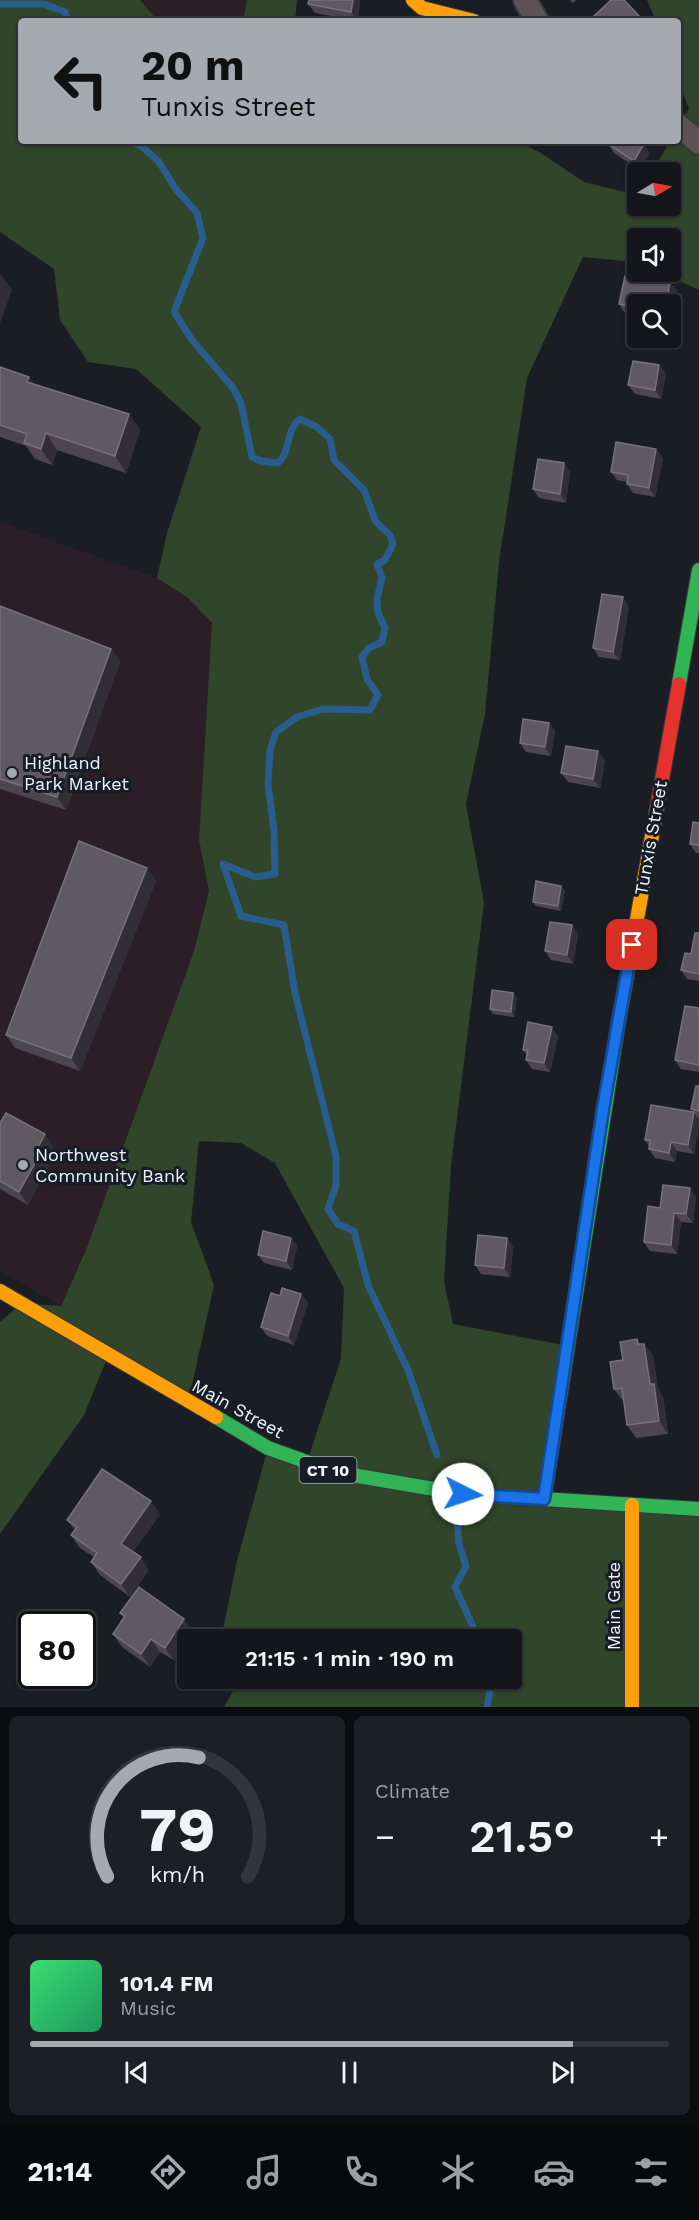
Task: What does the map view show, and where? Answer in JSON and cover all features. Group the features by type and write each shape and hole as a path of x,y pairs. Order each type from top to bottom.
{"main road":[{"path":"413,0 422,8 462,18"},
{"name":"Tunxis Street","path":"544,1499 603,1109 699,570"},
{"name":"Main Street","path":"0,1291 268,1448 335,1472 463,1494 699,1509"},
{"name":"Main Gate","path":"632,1505 632,1707"}],"street":[{"path":"525,0 535,18"},
{"path":"681,128 699,143"}],"shaded area":[{"path":"140,0 247,0 244,18 155,18"},
{"path":"0,522 157,578 188,598 212,623 199,840 209,891 194,951 86,1250 61,1306 0,1271"}],"green space":[{"path":"0,0 140,0 155,18 18,18 18,144 523,144 541,153 584,182 627,193 627,216 681,216 681,162 658,162 668,144 681,144 681,123 689,108 681,89 681,18 655,18 647,0 699,0 699,290 681,282 681,228 627,228 627,261 583,257 527,378 499,562 485,714 466,804 484,903 451,1166 444,1281 453,1324 568,1346 545,1499 699,1509 699,1707 224,1707 234,1689 522,1689 522,1629 223,1629 237,1561 268,1448 307,1462 341,1359 344,1288 275,1163 241,1143 199,1141 191,1222 214,1285 188,1403 108,1356 84,1415 0,1534 0,1322 22,1303 61,1306 86,1250 194,951 209,891 199,840 212,623 188,598 157,578 167,533 201,427 136,369 88,362 60,320 54,269 0,232"},
{"path":"247,0 297,0 295,18 244,18"}],"building":[{"path":"309,0 353,0 351,12 308,4"},
{"path":"611,0 624,0 641,18 592,18"},
{"path":"608,144 644,144 634,161"},
{"path":"625,276 627,282 670,282 668,294 627,294 627,306 619,304"},
{"path":"633,361 659,365 655,390 628,385"},
{"path":"0,367 29,377 27,382 129,414 115,456 46,433 41,449 24,443 27,434 0,425"},
{"path":"616,442 656,449 649,488 627,484 628,475 611,472"},
{"path":"538,459 564,463 560,494 533,489"},
{"path":"602,594 623,597 613,652 593,648"},
{"path":"0,606 111,649 57,797 0,779"},
{"path":"523,719 549,723 545,747 520,743"},
{"path":"566,746 598,751 593,779 561,773"},
{"path":"693,822 699,823 699,845 690,844"},
{"path":"79,841 147,868 71,1058 6,1035"},
{"path":"536,881 561,886 558,906 533,902"},
{"path":"550,922 572,925 567,955 545,951"},
{"path":"695,933 699,933 699,974 681,970 685,953 691,954"},
{"path":"492,990 513,993 511,1012 490,1009"},
{"path":"685,1006 699,1008 699,1065 675,1060"},
{"path":"528,1022 552,1027 544,1063 526,1060 528,1050 523,1050"},
{"path":"696,1086 699,1086 699,1111 691,1109"},
{"path":"651,1105 694,1112 688,1145 671,1142 669,1153 649,1149 650,1140 645,1140"},
{"name":"Northwest Community Bank","path":"6,1113 45,1134 36,1151 40,1154 19,1192 0,1181 0,1123"},
{"path":"663,1185 690,1188 686,1214 674,1213 671,1245 644,1242 648,1206 660,1208"},
{"path":"263,1231 291,1238 286,1261 258,1255"},
{"path":"478,1235 507,1238 504,1268 475,1265"},
{"path":"282,1288 301,1294 288,1336 261,1327 271,1293 280,1296"},
{"path":"637,1339 638,1344 644,1344 650,1384 654,1384 659,1421 627,1425 622,1388 614,1389 610,1362 623,1360 620,1342"},
{"path":"102,1469 151,1501 121,1544 141,1557 121,1584 91,1562 97,1553 71,1535 77,1527 67,1520"},
{"path":"139,1587 184,1619 165,1648 151,1639 141,1654 113,1634 125,1616 120,1613"}],"waterway":[{"path":"0,4 44,4 65,12 67,18"},
{"path":"137,144 159,162 175,188 197,213 203,238 174,312 192,340 233,388 241,403 252,457 261,461 278,463 285,452 292,428 300,419 317,427 330,439 334,460 364,490 376,522 390,535 393,544 385,560 377,564 382,578 377,599 378,613 385,628 382,642 369,648 362,657 367,679 378,695 370,710 323,709 297,717 276,732 270,750 268,784 274,831 275,874 255,877 223,864 241,916 284,925 295,993 336,1156 336,1185 328,1209 338,1224 354,1231 368,1285 408,1370 437,1455"},
{"path":"457,1520 459,1544 466,1566 455,1587 474,1629"},
{"path":"487,1707 490,1689"}],"traffic: fast":[{"path":"679,684 699,570"},
{"path":"544,1499 618,1025"},
{"path":"216,1417 268,1448 335,1472 463,1494 699,1509"}],"traffic: slow":[{"path":"413,0 422,8 462,18"},
{"path":"618,1025 655,819"},
{"path":"0,1291 216,1417"},
{"path":"632,1505 632,1707"}],"traffic: jam":[{"path":"655,819 679,684"}],"place":[{"name":"Highland Park Market","path":"12,773"},
{"name":"Northwest Community Bank","path":"23,1165"}],"route":[{"path":"463,1494 544,1499 603,1109 632,945"}]}
